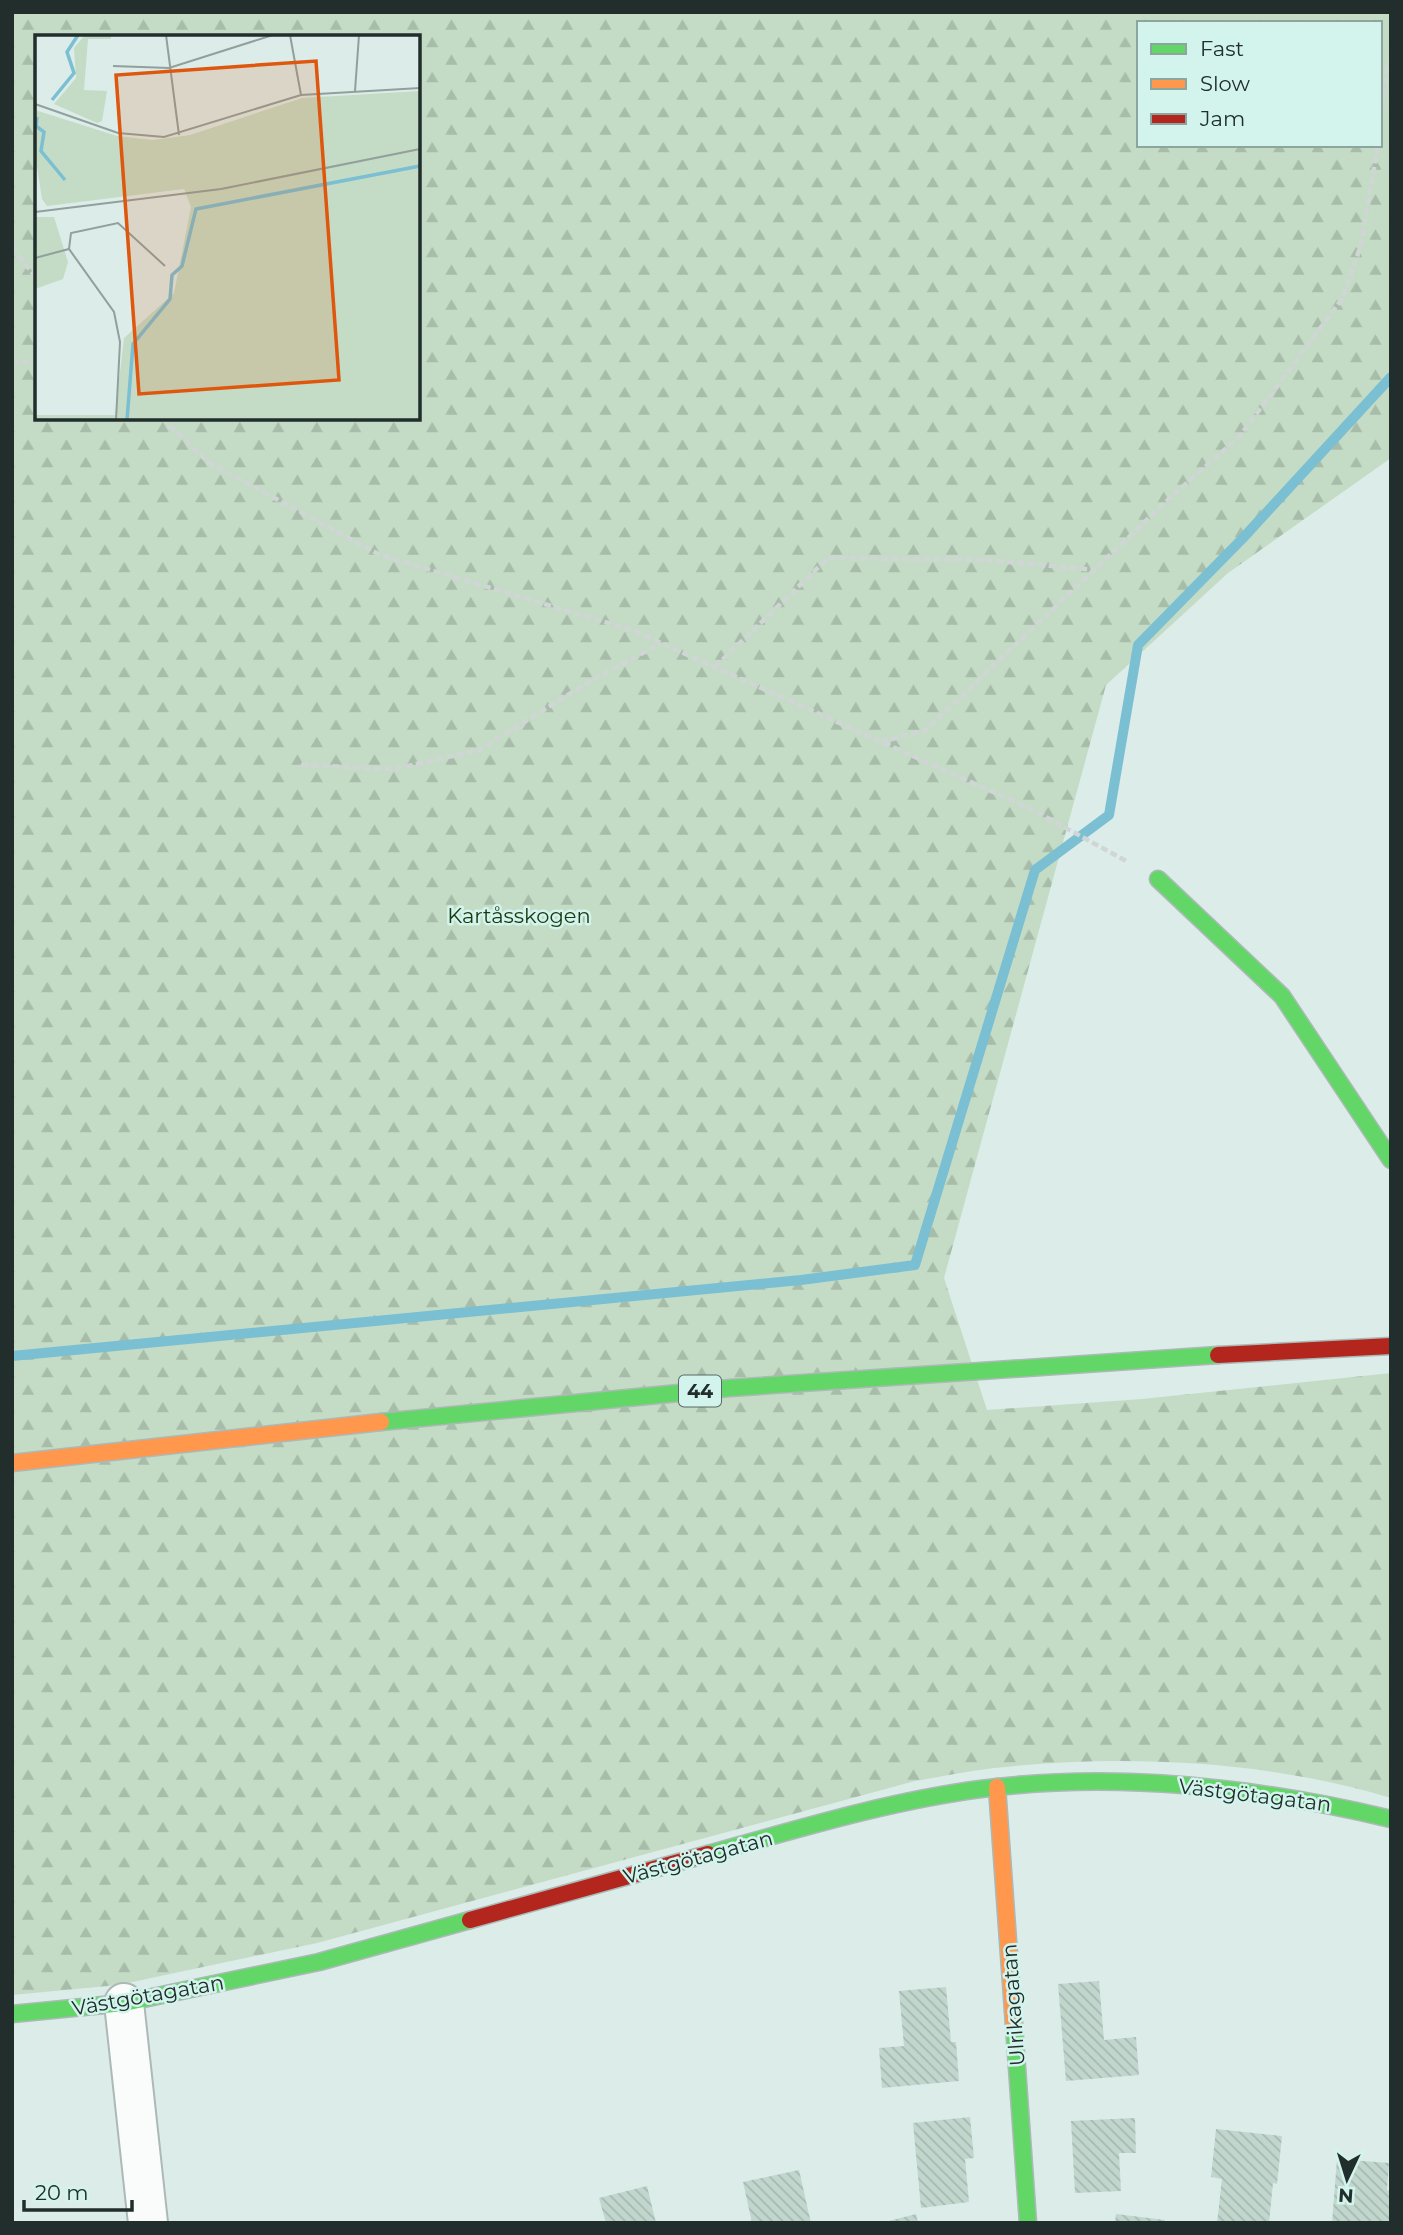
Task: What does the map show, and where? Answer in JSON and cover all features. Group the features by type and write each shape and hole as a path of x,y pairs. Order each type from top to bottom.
{"street":[{"path":"1158,879 1282,996 1391,1160"},
{"name":"44","path":"12,1463 356,1424 730,1388 1391,1346"},
{"name":"Västgötagatan","path":"12,2014 124,2003 319,1962 847,1816 917,1800 997,1787 1098,1782 1247,1790 1339,1806 1391,1819"},
{"name":"Ulrikagatan","path":"997,1787 1028,2223"},
{"path":"124,2003 148,2223"}],"path":[{"path":"1382,109 1387,67 1391,58"},
{"path":"881,742 926,730 1171,497 1239,437 1342,299 1361,245 1378,147"},
{"path":"12,247 35,276"},
{"path":"12,363 35,360"},
{"path":"164,420 208,462 380,555 632,630 1031,809 1158,879"},
{"path":"715,667 828,558 986,560 1096,570"},
{"path":"301,765 395,769 479,750 592,680 661,643"}],"green space":[{"name":"Kartåsskogen","path":"12,12 1391,12 1391,458 1228,573 1106,685 944,1278 987,1410 1142,1399 1391,1373 1391,1798 1295,1775 1194,1764 1093,1761 984,1769 915,1781 317,1943 118,1985 12,1995"}],"building":[{"path":"1099,1981 1104,2040 1136,2037 1139,2075 1066,2081 1058,1984"},
{"path":"946,1987 951,2042 956,2042 959,2081 882,2088 879,2048 904,2046 899,1991"},
{"path":"970,2117 974,2158 965,2159 969,2202 921,2208 913,2123"},
{"path":"1135,2118 1136,2153 1119,2153 1121,2191 1075,2193 1071,2121"},
{"path":"1216,2129 1282,2136 1277,2184 1273,2183 1269,2223 1217,2223 1222,2179 1211,2177"},
{"path":"1337,2159 1389,2163 1387,2190 1391,2191 1391,2223 1332,2223"},
{"path":"799,2170 811,2223 752,2223 743,2182"},
{"path":"647,2186 656,2223 606,2223 599,2198"},
{"path":"916,2214 918,2223 885,2223 885,2222"},
{"path":"1116,2214 1165,2220 1164,2223 1115,2223"}],"waterway":[{"path":"12,1356 801,1280 915,1265 1035,870 1109,815 1138,645 1243,538 1391,377"}],"traffic: fast":[{"path":"1158,879 1282,996 1391,1160"},
{"path":"381,1422 730,1388 1218,1355"},
{"path":"708,1854 912,1801 981,1789 1032,1784 1136,1782 1187,1785 1290,1798 1391,1819"},
{"path":"12,2014 124,2003 319,1962 470,1920"},
{"path":"1014,2025 1028,2223"}],"traffic: slow":[{"path":"12,1463 381,1422"},
{"path":"997,1787 1014,2025"}],"traffic: jam":[{"path":"1218,1355 1391,1346"},
{"path":"470,1920 708,1854"}]}
